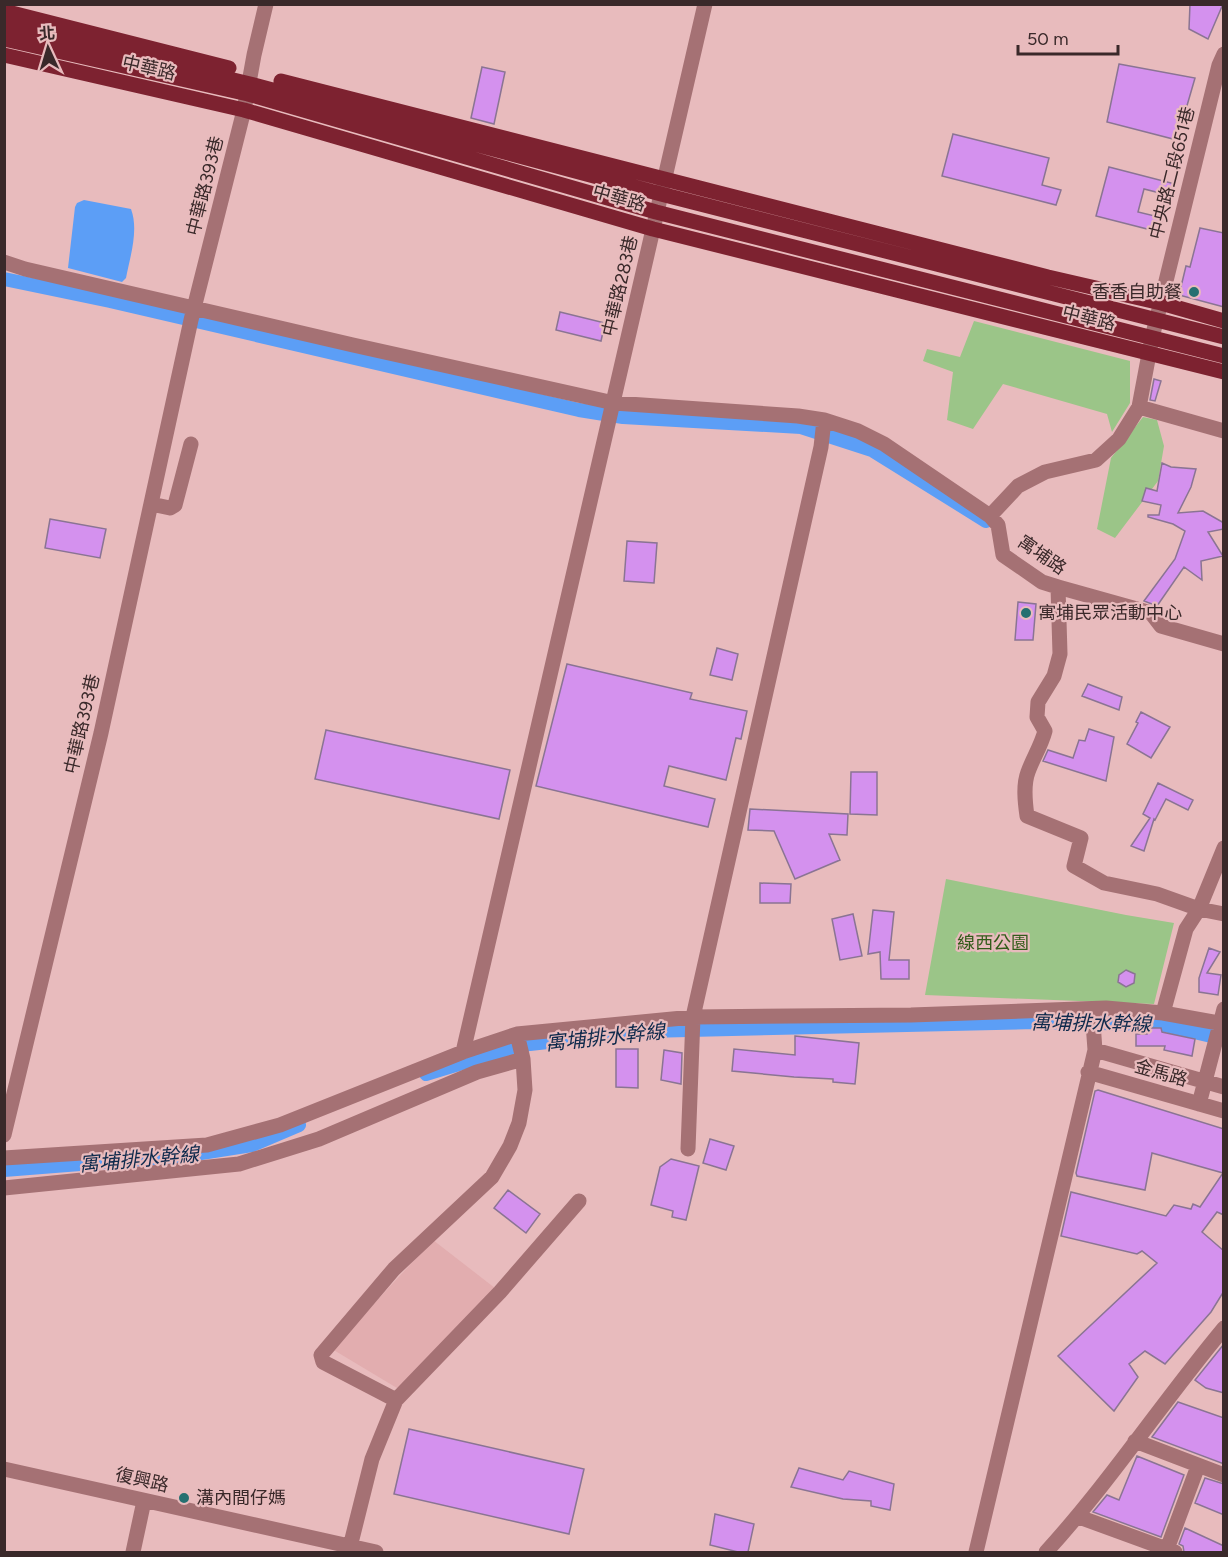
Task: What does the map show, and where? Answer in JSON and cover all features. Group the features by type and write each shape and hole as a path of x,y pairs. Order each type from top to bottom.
{"main road":[{"name":"中華路","path":"4,11 250,84 656,213 1150,345 1224,372"},
{"name":"中華路","path":"4,25 250,84 663,178 1048,277 1161,303 1224,321"},
{"name":"中華路","path":"4,39 250,84 661,194 1224,337"},
{"name":"中華路","path":"4,55 244,110 653,229 1150,345 1224,356"}],"street":[{"name":"中華路393巷","path":"4,1135 101,733 193,314 244,110 266,4"},
{"name":"中華路283巷","path":"463,1052 705,4"},
{"name":"中央路二段651巷","path":"1161,303 1219,65 1224,54"},
{"path":"4,262 193,314 614,403 798,416 824,420 858,431 884,444 990,516 1018,486 1045,472 1096,460 1119,439 1139,407 1150,345 1161,303"},
{"path":"1139,407 1224,431"},
{"path":"688,1149 693,1017 821,447 824,420"},
{"path":"151,504 170,508 175,505 191,444"},
{"name":"寓埔路","path":"990,516 998,525 1003,555 1042,582 1058,586 1060,654 1054,676 1038,702 1037,717 1045,731 1027,774 1025,801 1028,816 1081,838 1074,866 1104,884 1157,894 1199,909 1224,914"},
{"path":"1058,586 1151,613 1161,626 1224,644"},
{"path":"1163,1014 1186,929 1199,909 1224,848"},
{"path":"4,1158 207,1145 280,1125 463,1052 517,1034 693,1017 911,1015 1106,1008 1222,1019 1199,1104"},
{"path":"976,1552 1095,1050 1092,1009"},
{"path":"396,1400 322,1362 321,1354 394,1269 492,1178 510,1146 519,1123 525,1090 523,1059 517,1034"},
{"name":"金馬路","path":"1095,1050 1224,1087"},
{"path":"4,1188 239,1164 319,1138 477,1072 523,1059"},
{"name":"金馬路","path":"1088,1072 1224,1111"},
{"path":"350,1547 372,1459 396,1400 500,1292 579,1202"},
{"path":"1046,1552 1079,1516 1188,1370 1224,1328"},
{"path":"1135,1441 1224,1475"},
{"path":"1079,1516 1171,1551 1198,1466"},
{"name":"復興路","path":"4,1469 376,1552"},
{"path":"133,1552 144,1501"}],"shaded area":[{"path":"433,1240 500,1292 402,1391 332,1349"}],"green space":[{"path":"974,321 1130,361 1130,403 1112,432 1107,414 1003,384 973,429 947,420 953,372 923,361 927,349 960,357"},
{"path":"1143,417 1157,420 1164,446 1158,481 1115,538 1097,529 1111,458"},
{"name":"線西公園","path":"946,879 1174,923 1154,1004 925,995"}],"water":[{"path":"84,200 131,209 134,226 133,244 126,278 122,282 68,268 75,207 77,203"}],"building":[{"path":"1190,4 1223,4 1208,39 1189,29"},
{"path":"1119,64 1195,78 1177,140 1107,122"},
{"path":"482,67 505,72 494,124 471,118"},
{"path":"953,134 1049,158 1042,185 1061,190 1056,205 942,176"},
{"path":"1109,167 1175,184 1172,196 1144,189 1138,212 1163,218 1159,232 1096,216"},
{"path":"1200,228 1224,233 1224,307 1179,295 1186,266 1190,267"},
{"path":"560,312 605,323 601,341 556,330"},
{"path":"1154,379 1161,381 1155,401 1150,400"},
{"path":"1162,463 1171,467 1196,469 1191,487 1178,513 1203,511 1224,523 1224,529 1208,532 1223,556 1201,561 1202,580 1184,567 1157,606 1144,601 1175,559 1185,531 1173,524 1148,517 1148,515 1159,515 1161,505 1142,501 1146,488 1157,491"},
{"path":"50,519 106,529 100,558 45,548"},
{"path":"627,541 657,543 654,583 624,581"},
{"name":"寓埔民眾活動中心","path":"1018,602 1036,604 1033,640 1015,640"},
{"path":"717,648 738,654 732,680 710,675"},
{"path":"567,664 692,693 690,699 747,711 741,739 736,738 726,780 669,766 664,786 715,799 708,827 536,786"},
{"path":"1088,684 1122,697 1119,710 1082,696"},
{"path":"1141,712 1170,727 1151,758 1127,744"},
{"path":"1089,729 1114,737 1106,781 1043,761 1048,750 1073,758 1079,740 1085,741"},
{"path":"326,730 510,770 499,819 315,779"},
{"path":"851,772 877,772 877,815 850,814"},
{"path":"1158,783 1193,800 1188,810 1166,799 1154,819 1144,851 1131,846 1150,818 1143,814"},
{"path":"750,809 848,814 847,835 829,834 840,860 795,879 774,831 748,830"},
{"path":"760,883 791,884 790,903 760,903"},
{"path":"873,910 894,912 889,960 909,960 909,979 881,979 880,952 868,954"},
{"path":"853,914 862,956 840,960 832,919"},
{"path":"1209,948 1220,952 1207,973 1221,975 1218,995 1199,992 1199,978"},
{"path":"1126,970 1135,974 1134,983 1126,987 1118,982 1119,975"},
{"path":"1147,1028 1161,1028 1162,1032 1195,1039 1192,1056 1164,1050 1165,1046 1136,1046 1136,1034 1147,1034"},
{"path":"795,1036 859,1043 855,1084 833,1082 833,1079 732,1071 734,1049 795,1055"},
{"path":"616,1049 638,1049 638,1088 616,1087"},
{"path":"664,1050 682,1053 681,1084 661,1080"},
{"path":"1098,1090 1224,1129 1224,1215 1217,1212 1202,1232 1224,1251 1224,1291 1211,1312 1165,1364 1145,1351 1129,1364 1138,1377 1114,1411 1058,1356 1157,1263 1142,1251 1137,1254 1061,1236 1071,1192 1166,1216 1174,1205 1191,1209 1193,1204 1200,1207 1223,1173 1152,1153 1145,1190 1077,1176 1095,1091"},
{"path":"710,1139 734,1146 726,1170 703,1163"},
{"path":"671,1159 699,1166 686,1220 672,1217 673,1211 651,1205 660,1167"},
{"path":"508,1190 540,1214 526,1233 494,1208"},
{"path":"1224,1344 1224,1393 1206,1388 1195,1380"},
{"path":"1178,1402 1224,1418 1224,1464 1152,1437"},
{"path":"409,1429 584,1469 569,1534 394,1494"},
{"path":"1137,1456 1184,1475 1161,1537 1093,1512 1107,1495 1119,1500"},
{"path":"799,1468 843,1480 849,1471 894,1484 890,1510 871,1506 871,1501 843,1499 791,1487"},
{"path":"1205,1478 1224,1484 1224,1515 1195,1503"},
{"path":"715,1514 754,1524 748,1552 738,1552 710,1545"},
{"path":"1185,1528 1224,1546 1224,1552 1184,1552 1183,1546 1179,1544"}],"waterway":[{"path":"4,279 110,301 579,410 623,417 801,427 872,450 986,521"},
{"name":"寓埔排水幹線","path":"426,1074 521,1045 646,1031 1035,1022 1160,1024 1224,1039"},
{"name":"寓埔排水幹線","path":"4,1170 182,1156 252,1145 299,1125"}],"place":[{"name":"香香自助餐","path":"1194,292"},
{"name":"寓埔民眾活動中心","path":"1026,613"},
{"name":"溝內間仔媽","path":"184,1498"}]}
